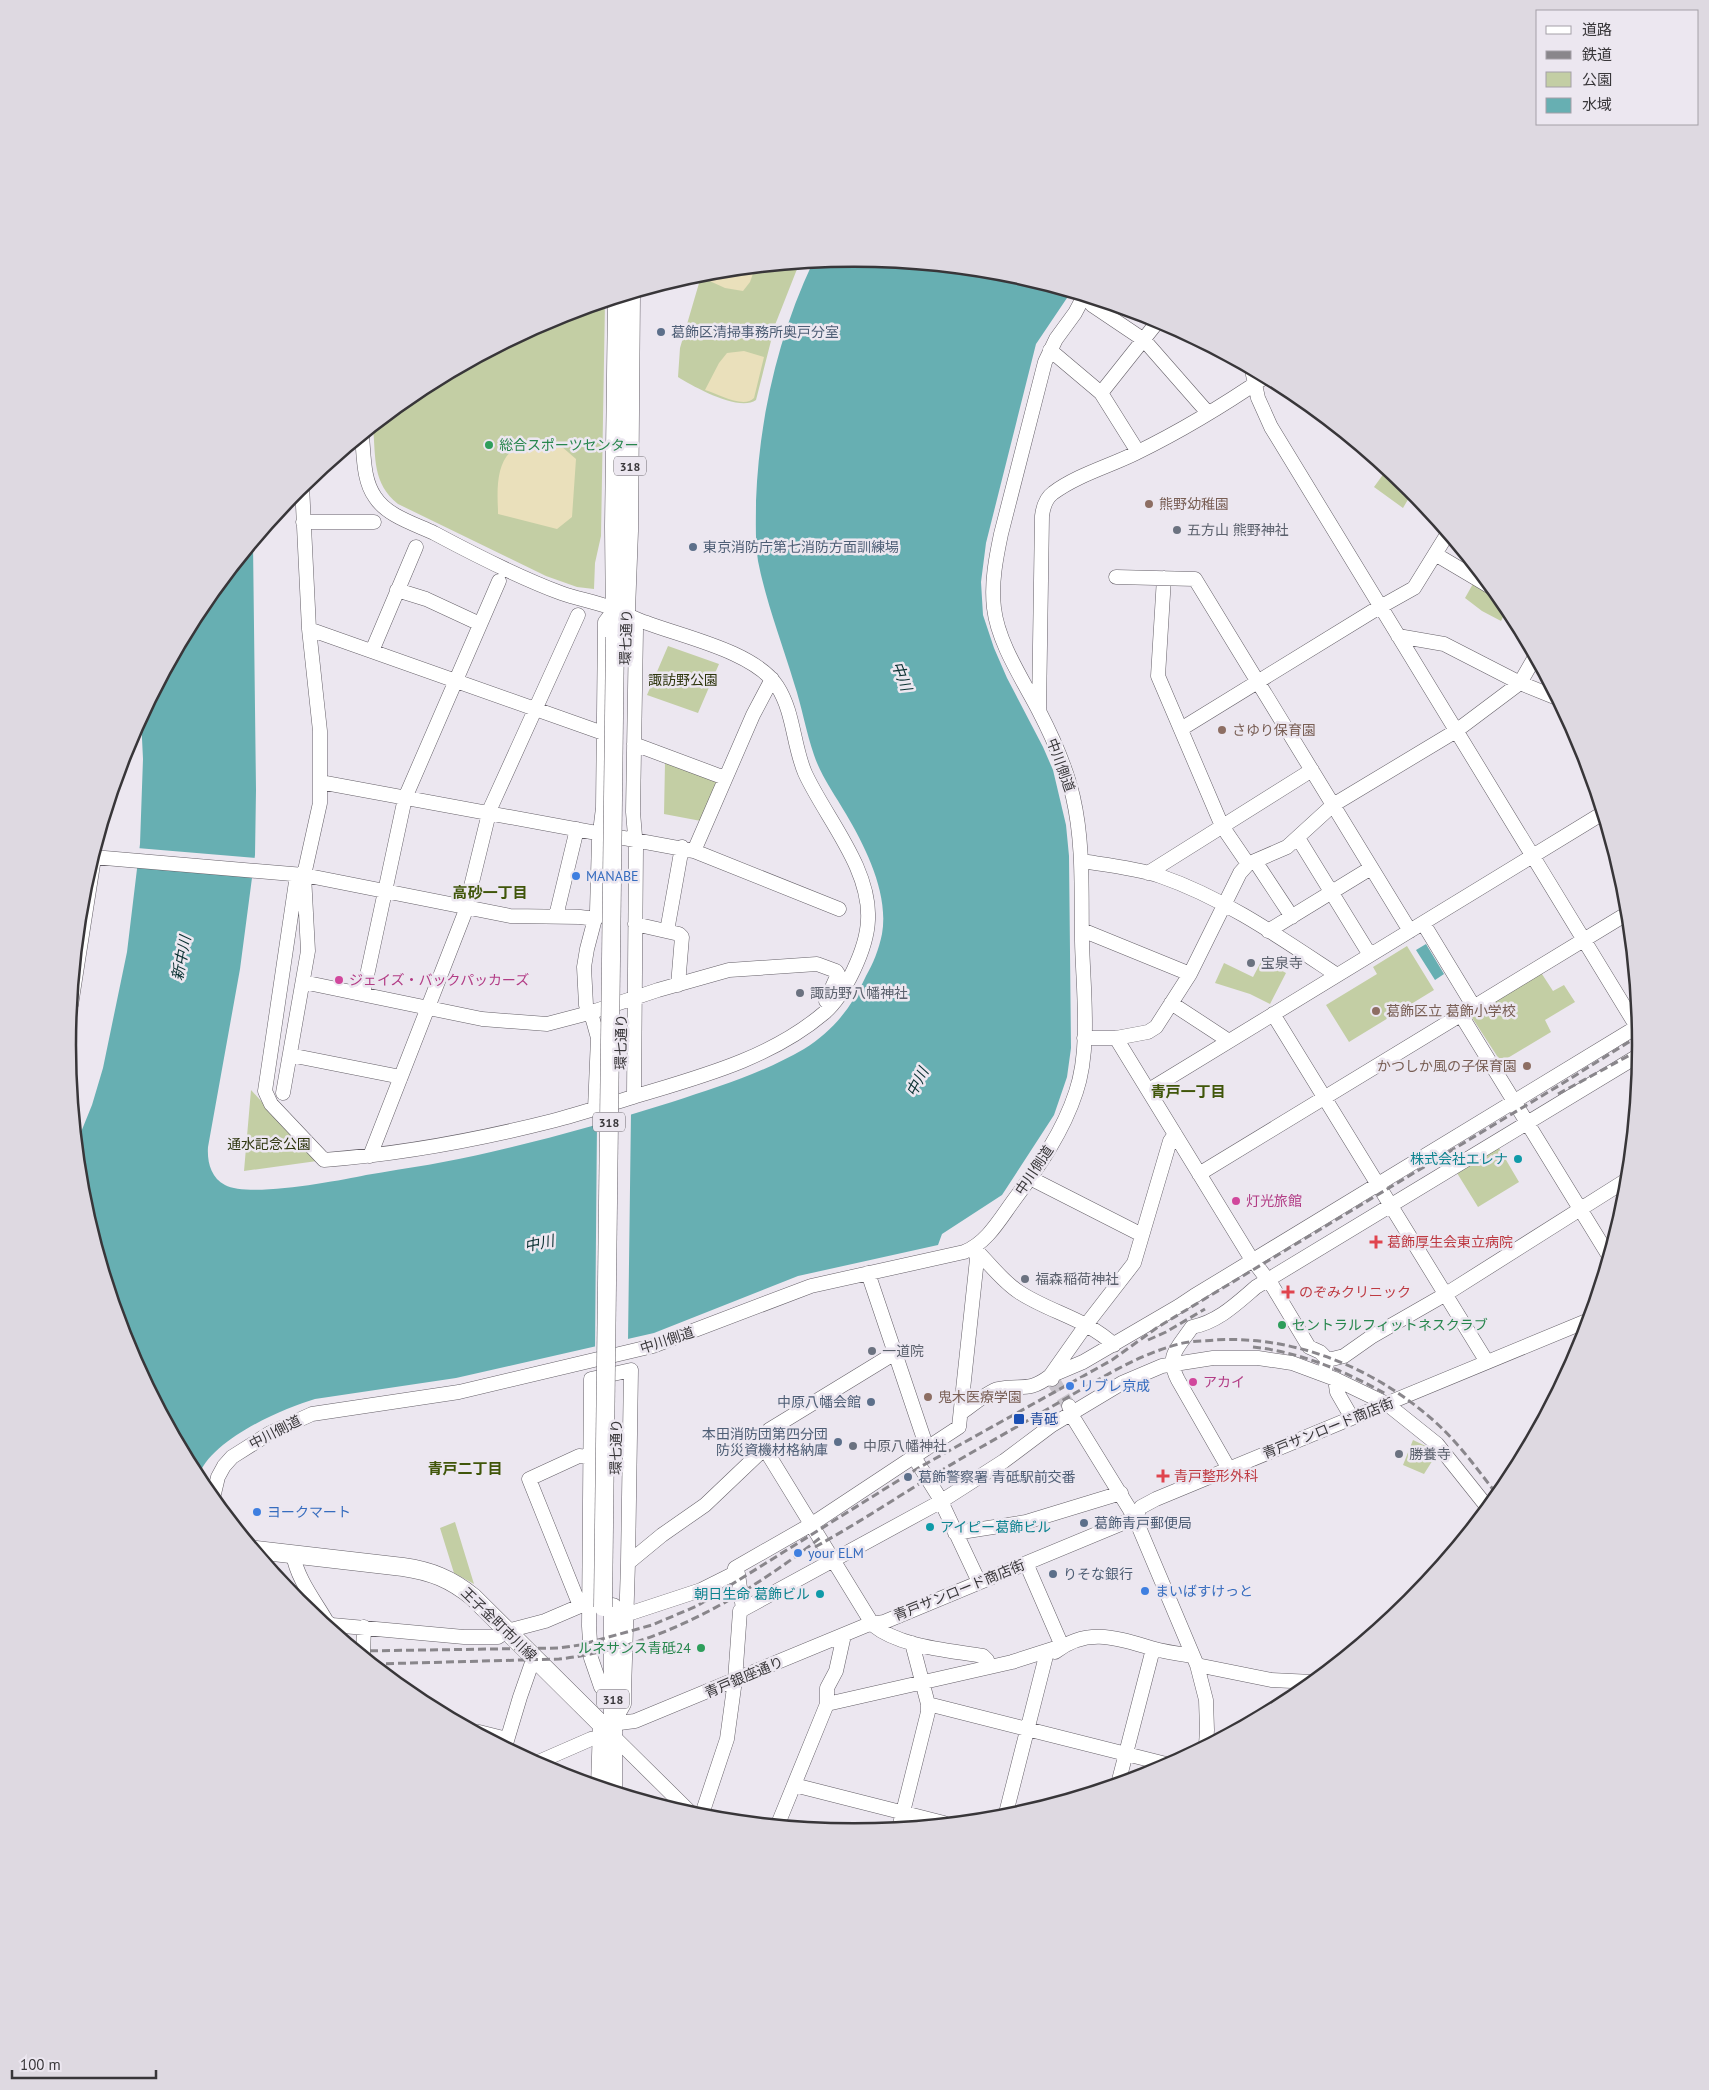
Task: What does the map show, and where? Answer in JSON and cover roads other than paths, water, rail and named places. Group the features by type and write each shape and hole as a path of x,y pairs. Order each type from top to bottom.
{"main road":[{"name":"環七通り","path":"612,1785 601,1687 620,637 631,300"},
{"name":"環七通り","path":"617,304 621,612"},
{"name":"王子金町市川線","path":"263,1551 384,1564 432,1572 457,1584 473,1596 607,1731"},
{"name":"環七通り","path":"601,1781 607,1731 602,1608"}],"street":[{"name":"中川側道","path":"215,1489 218,1477 232,1457 270,1433 312,1414 459,1392 653,1346 798,1290 964,1252 974,1248 991,1232 1050,1149 1076,1092 1084,1038 1080,833 1073,797 1062,760 1010,656 999,628 994,609 993,587 995,562 1001,534 1045,362 1050,350 1086,302"},
{"path":"1095,305 1144,340 1208,413"},
{"path":"1101,393 1154,327"},
{"path":"1050,350 1101,393 1138,452"},
{"path":"1039,711 1042,516 1046,502 1052,493 1066,485 1138,452 1208,413 1259,381"},
{"path":"1260,381 1258,398 1271,427 1632,1017"},
{"path":"302,497 309,629 320,732 320,803 298,875 265,1087 266,1096 270,1104 324,1160 427,1148 485,1136 555,1120 696,1078 752,1057 797,1033 830,1008 848,980 859,957 867,932 868,908 860,879 841,835 802,766 783,697 772,679 761,669 745,660 621,612 547,588 467,550 383,506 373,495 368,482 363,443"},
{"path":"303,522 374,522"},
{"path":"1181,729 1257,681 1414,588 1445,538"},
{"path":"372,651 416,547"},
{"path":"1435,554 1478,580"},
{"path":"1116,577 1195,580 1410,931"},
{"path":"1164,578 1158,676 1222,826 1252,862 1292,917"},
{"path":"363,994 405,798 499,581"},
{"path":"397,590 426,599 480,624"},
{"path":"595,1108 598,1038 595,1025 586,1005 584,967 596,919 603,808 605,622 621,612"},
{"path":"621,612 636,630 633,812 635,839 634,1096"},
{"path":"370,1156 466,907 490,813 578,615"},
{"path":"309,629 603,733"},
{"path":"1398,636 1444,644 1520,683 1549,695"},
{"path":"1084,1038 1116,1038 1148,1032 1156,1027 1190,974 1240,873 1252,862 1287,847 1333,806 1456,731 1520,683 1532,664"},
{"path":"667,931 688,849 725,778 753,715 772,679"},
{"path":"634,744 725,778"},
{"path":"1148,873 1312,770"},
{"path":"320,782 688,849 839,909"},
{"path":"1149,1090 1597,816"},
{"path":"556,916 577,829"},
{"path":"1298,838 1330,893 1370,955"},
{"path":"99,858 298,875 386,890 510,916 556,916 596,919"},
{"path":"1081,861 1148,873 1188,887 1225,904 1337,975"},
{"path":"1268,931 1371,868"},
{"path":"282,1093 308,951 298,875"},
{"path":"1199,1174 1622,917"},
{"path":"1423,923 1474,1007"},
{"path":"635,924 679,934 682,937 678,985"},
{"path":"1082,930 1190,974"},
{"path":"303,982 482,1019 547,1024 634,1000 730,970 817,964 836,971 838,974 825,1002 830,1008"},
{"path":"1171,1003 1229,1041"},
{"path":"1273,1014 1488,1362"},
{"path":"1461,1015 1605,1249"},
{"path":"961,1413 996,1390 1029,1388 1040,1384 1083,1362 1171,1310 1181,1309 1252,1260 1513,1100 1632,1032"},
{"path":"1116,1038 1252,1260 1267,1280 1309,1347 1320,1352 1328,1360 1329,1376 1352,1418"},
{"path":"290,1054 401,1077"},
{"path":"1229,1469 1178,1380 1172,1365 1172,1355 1191,1326 1205,1324 1228,1311 1267,1280 1632,1059"},
{"path":"1051,1377 1086,1325 1132,1266 1170,1141 1175,1134"},
{"path":"1030,1178 1142,1235"},
{"path":"1328,1360 1344,1356 1371,1337 1446,1294 1620,1184"},
{"path":"974,1248 1019,1293 1086,1325 1114,1344"},
{"path":"743,1607 735,1568 812,1524 959,1427 977,1259 974,1248"},
{"path":"868,1273 928,1448"},
{"path":"1181,1309 1191,1326"},
{"name":"青戸サンロード商店街","path":"876,1624 1135,1518 1141,1507 1156,1499 1581,1323"},
{"path":"895,1353 769,1430 766,1447 768,1454 833,1559 876,1624 887,1635 912,1643 982,1656 987,1660 989,1666"},
{"path":"704,1808 727,1739 735,1680 739,1613 743,1607 940,1502 1004,1461 1070,1409 1162,1366 1213,1358 1258,1358 1292,1363 1329,1376 1387,1404 1436,1444 1484,1503"},
{"path":"602,1608 589,1457 591,1379 630,1370 628,1563"},
{"path":"1070,1409 1135,1518 1195,1661 1206,1700 1206,1739"},
{"path":"602,1608 628,1563 662,1535 705,1505 766,1447"},
{"path":"589,1457 579,1456 528,1479 602,1608"},
{"path":"914,1457 940,1502 979,1582"},
{"path":"955,1534 1026,1522 1121,1493"},
{"path":"293,1554 295,1566 320,1611"},
{"path":"1026,1563 1062,1646"},
{"path":"336,1625 464,1637 498,1636 507,1631 602,1608 700,1590 737,1573"},
{"name":"青戸銀座通り","path":"545,1759 607,1731 634,1722 844,1635 876,1624"},
{"path":"363,1648 364,1627"},
{"path":"780,1820 827,1704 827,1688 836,1671 844,1635"},
{"path":"827,1704 989,1666 1046,1656 1062,1646 1085,1637 1103,1635 1271,1680 1301,1681"},
{"path":"900,1822 928,1712 928,1704 912,1643"},
{"path":"1120,1776 1154,1649"},
{"path":"1006,1808 1046,1656"},
{"path":"507,1741 534,1657"},
{"path":"928,1704 1158,1761"},
{"path":"607,1731 681,1803"},
{"path":"794,1785 930,1820"}],"water":[{"path":"810,268 905,268 956,273 1006,282 1068,297 1036,344 986,543 981,582 983,615 994,648 1053,770 1066,825 1069,856 1071,1048 1067,1077 1054,1115 1002,1195 942,1234 938,1245 798,1276 654,1333 456,1378 315,1399 284,1410 230,1439 216,1451 202,1469 157,1389 135,1343 103,1246 91,1197 81,1131 92,1105 103,1068 127,952 140,844 143,759 142,733 157,701 207,613 253,551 255,855 240,969 208,1147 208,1158 213,1174 225,1185 237,1189 253,1190 294,1187 476,1156 582,1129 672,1102 740,1079 804,1049 833,1026 848,1008 861,987 876,956 882,934 883,919 879,887 868,856 854,827 824,778 814,755 797,692 765,592 758,561 756,501 761,439 772,378 801,290"},
{"path":"1426,944 1444,974 1435,980 1416,950"}],"tunnel":[{"path":"1052,1379 1068,1405"}],"railway":[{"path":"367,1651 559,1648 580,1645 652,1625 697,1606 920,1467 1112,1360 1158,1327 1633,1040"},
{"path":"1558,1094 1633,1054"},
{"path":"1148,1340 1166,1332 1205,1309"},
{"path":"815,1547 927,1479 1113,1371 1162,1349 1197,1341 1245,1340 1274,1343 1303,1349 1359,1371 1410,1401 1433,1420 1459,1447 1493,1490"},
{"path":"1253,1347 1288,1353 1322,1364 1386,1394"},
{"path":"383,1664 559,1659 595,1653 630,1644 664,1632 729,1600 761,1581 820,1538"}],"place":[{"name":"葛飾区清掃事務所奥戸分室","path":"661,332"},
{"name":"総合スポーツセンター","path":"489,445"},
{"name":"熊野幼稚園","path":"1149,504"},
{"name":"五方山 熊野神社","path":"1177,530"},
{"name":"東京消防庁第七消防方面訓練場","path":"693,547"},
{"name":"さゆり保育園","path":"1222,730"},
{"name":"MANABE","path":"576,876"},
{"name":"宝泉寺","path":"1251,963"},
{"name":"ジェイズ・バックパッカーズ","path":"339,980"},
{"name":"諏訪野八幡神社","path":"800,993"},
{"name":"葛飾区立 葛飾小学校","path":"1376,1011"},
{"name":"かつしか風の子保育園","path":"1527,1066"},
{"name":"株式会社エレナ","path":"1518,1159"},
{"name":"灯光旅館","path":"1236,1201"},
{"name":"葛飾厚生会東立病院","path":"1376,1242"},
{"name":"福森稲荷神社","path":"1025,1279"},
{"name":"のぞみクリニック","path":"1288,1292"},
{"name":"セントラルフィットネスクラブ","path":"1282,1325"},
{"name":"一道院","path":"872,1351"},
{"name":"アカイ","path":"1193,1382"},
{"name":"リブレ京成","path":"1070,1386"},
{"name":"鬼木医療学園","path":"928,1397"},
{"name":"中原八幡会館","path":"871,1402"},
{"name":"青砥","path":"1019,1419"},
{"name":"本田消防団第四分団 防災資機材格納庫","path":"838,1442"},
{"name":"中原八幡神社","path":"853,1446"},
{"name":"勝養寺","path":"1399,1454"},
{"name":"青戸整形外科","path":"1163,1476"},
{"name":"葛飾警察署 青砥駅前交番","path":"908,1477"},
{"name":"ヨークマート","path":"257,1512"},
{"name":"葛飾青戸郵便局","path":"1084,1523"},
{"name":"アイピー葛飾ビル","path":"930,1527"},
{"name":"your ELM","path":"798,1553"},
{"name":"りそな銀行","path":"1053,1574"},
{"name":"まいばすけっと","path":"1145,1591"},
{"name":"朝日生命 葛飾ビル","path":"820,1594"},
{"name":"ルネサンス青砥24","path":"701,1648"}],"district":[{"name":"高砂一丁目","path":"490,892"},
{"name":"青戸一丁目","path":"1188,1091"},
{"name":"青戸二丁目","path":"465,1468"}],"water label":[{"name":"中川","path":"902,676"},
{"name":"新中川","path":"181,958"},
{"name":"中川","path":"917,1082"},
{"name":"中川","path":"539,1243"}],"park label":[{"name":"諏訪野公園","path":"683,680"},
{"name":"通水記念公園","path":"269,1144"}]}
